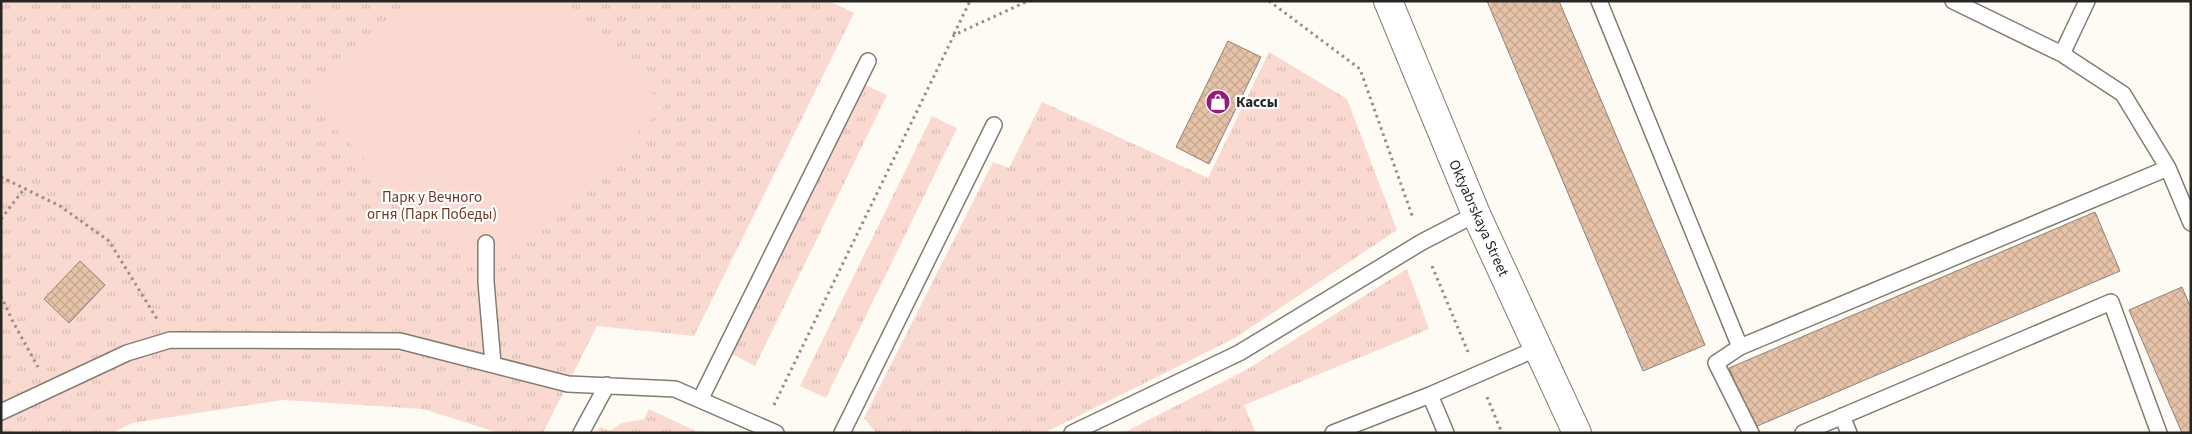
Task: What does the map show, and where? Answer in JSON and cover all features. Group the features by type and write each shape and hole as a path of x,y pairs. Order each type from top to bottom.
{"main road":[{"name":"Oktyabrskaya Street","path":"1388,1 1476,214 1577,433"}],"lane":[{"path":"1599,1 1740,348"},
{"path":"1953,1 2062,54 2123,94 2168,168 2191,223"},
{"path":"2062,54 2087,1"},
{"path":"700,400 868,61"},
{"path":"842,433 994,125"},
{"path":"1751,433 1716,363 1740,348 2168,168"},
{"path":"1072,433 1239,353 1422,242 1476,214"},
{"path":"486,243 486,282 493,364"},
{"path":"1803,433 2111,302 2159,433"},
{"path":"1,412 128,353 170,340 400,341 568,384 675,389 770,429"},
{"path":"1333,433 1430,395 1538,348"},
{"path":"581,433 607,385"},
{"path":"1430,395 1446,433"},
{"path":"1842,416 1849,433"}],"path":[{"path":"770,429 970,1"},
{"path":"954,35 1028,1"},
{"path":"1269,1 1360,69 1422,242 1502,433"},
{"path":"1,178 60,206 110,241 170,340"},
{"path":"1,219 24,189"},
{"path":"1,296 12,320 51,390"}],"green space":[{"name":"Парк у Вечного огня (Парк Победы)","path":"1,1 829,1 854,13 694,336 597,326 543,433 499,433 423,409 283,400 132,423 112,433 1,433"},
{"path":"408,1 562,1 665,106 486,282 307,100"},
{"path":"1269,52 1347,99 1397,230 1235,338 1044,433 876,433 864,418 993,162 1009,168 1042,102 1208,178"},
{"path":"861,83 887,95 755,366 730,353"},
{"path":"932,116 957,128 826,398 800,386"},
{"path":"1407,269 1429,329 1244,405 1256,433 1123,433 1246,370"},
{"path":"649,409 700,433 597,433 600,427 610,431 622,423 644,419"}],"building":[{"path":"1487,1 1559,1 1705,345 1643,371"},
{"name":"Кассы","path":"1228,41 1261,57 1209,164 1176,147"},
{"path":"2095,212 2120,271 1755,427 1729,368"},
{"path":"80,261 105,285 69,323 44,299"},
{"path":"2182,287 2191,308 2191,433 2182,433 2129,310"}],"place":[{"name":"Кассы","path":"1218,102"}]}
